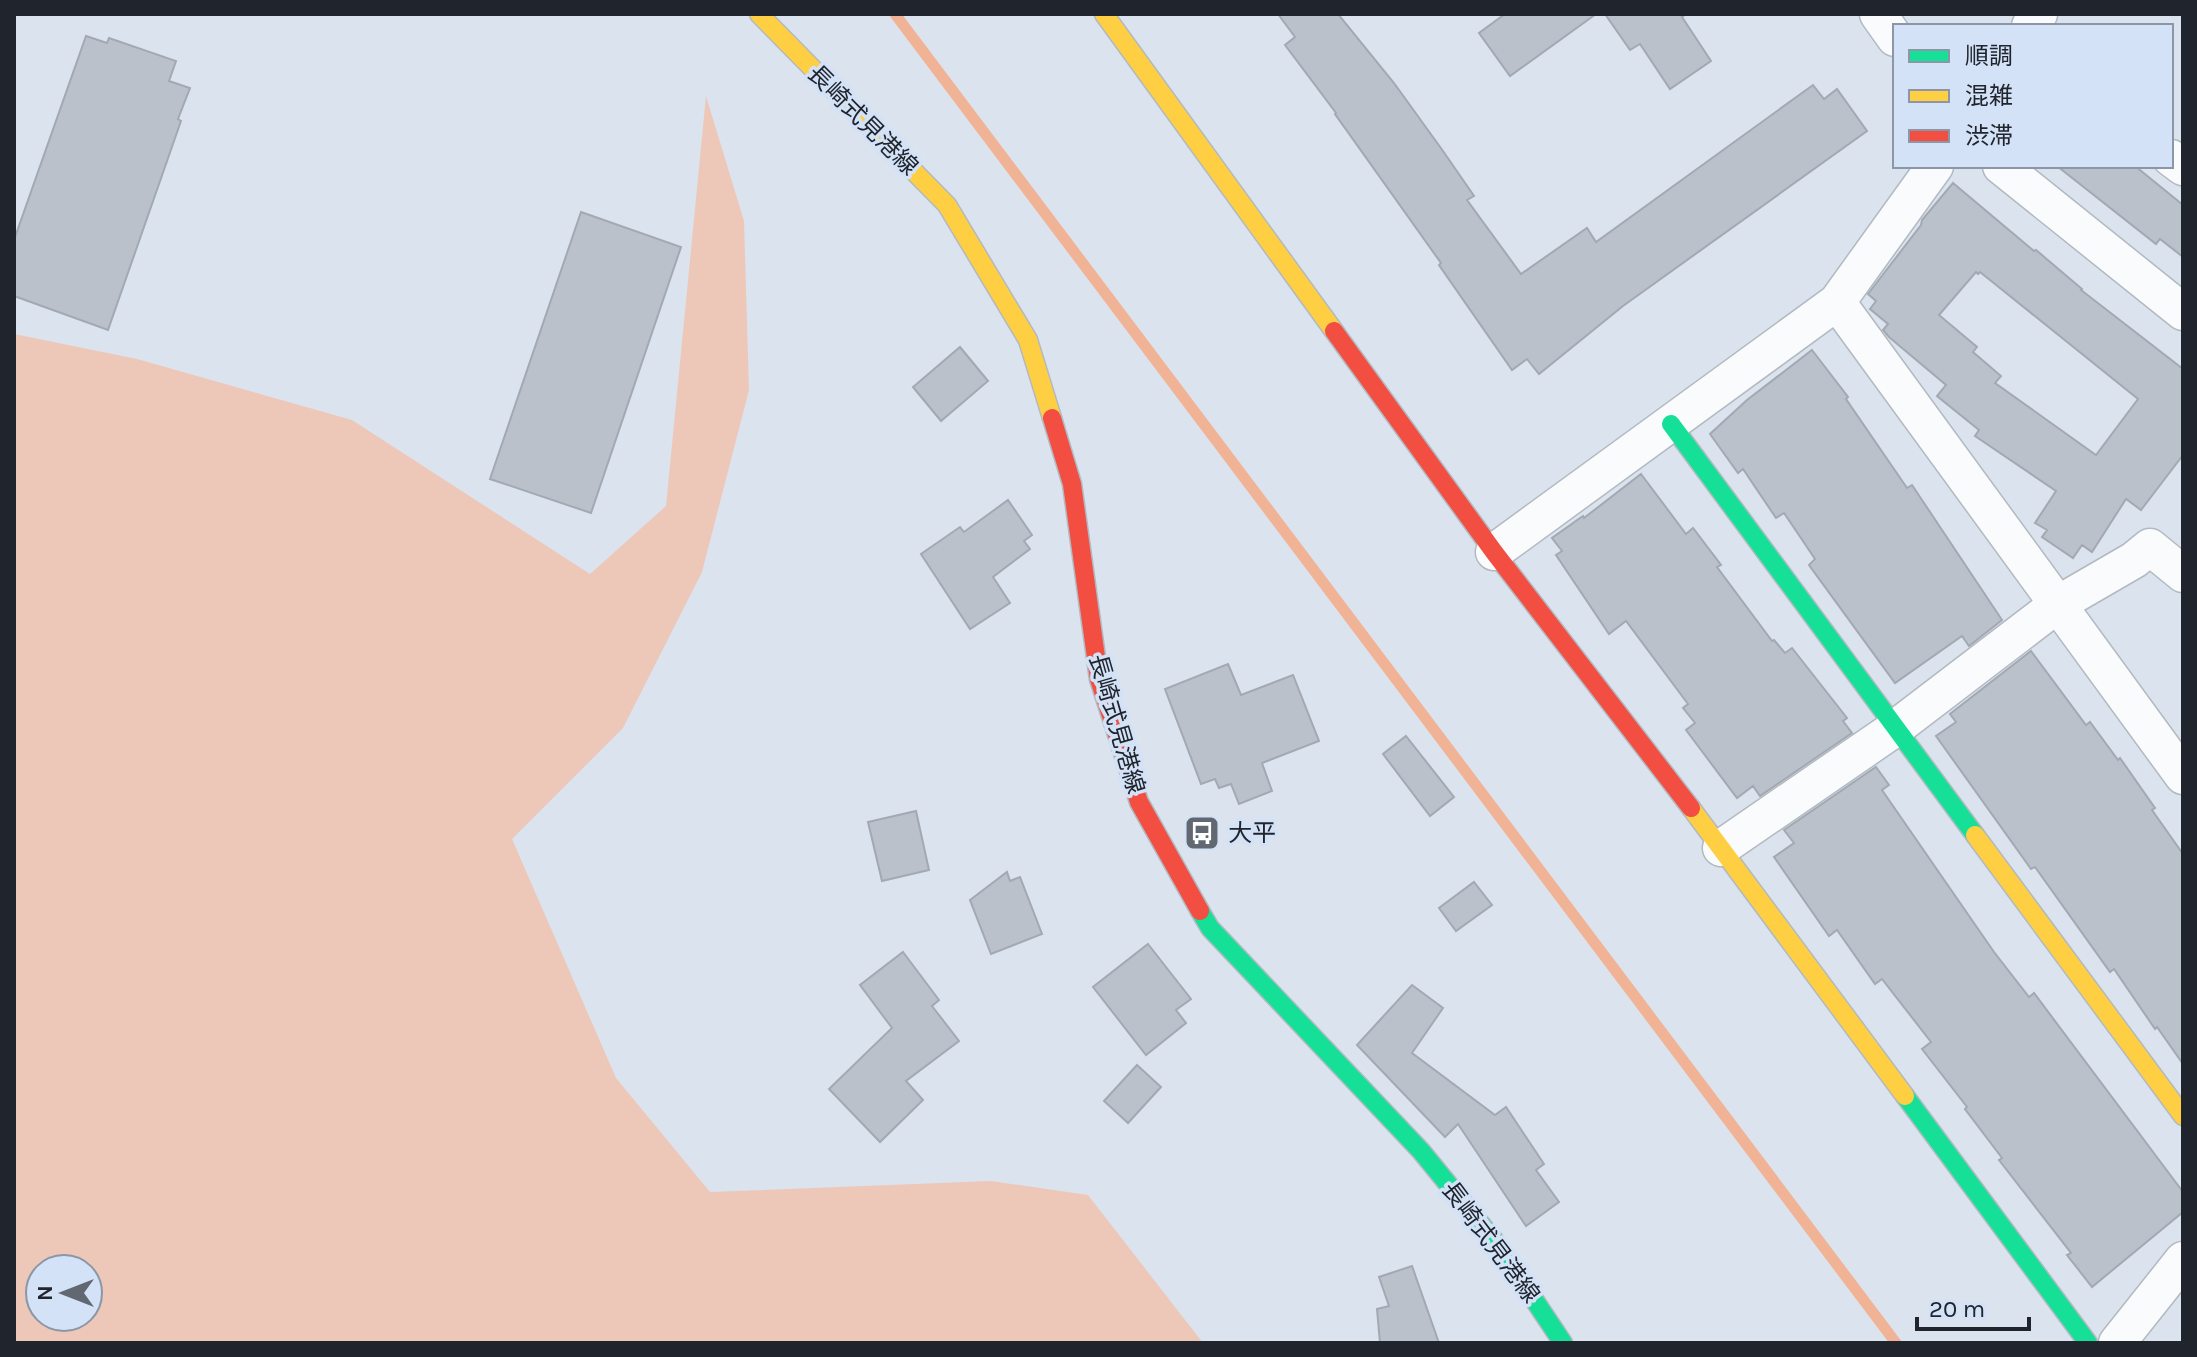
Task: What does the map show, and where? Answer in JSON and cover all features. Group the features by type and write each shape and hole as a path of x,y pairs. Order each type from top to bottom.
{"street":[{"name":"長崎式見港線","path":"759,14 947,205 1028,340 1072,484 1099,679 1139,802 1210,928 1421,1151 1497,1244 1563,1343"},
{"path":"1104,14 1494,552 1721,848 2088,1343"},
{"path":"1879,14 1893,35"},
{"path":"1494,552 1837,302 1934,168"},
{"path":"2003,168 2183,312"},
{"path":"1837,302 2183,776"},
{"path":"1671,424 2183,1116"},
{"path":"1721,848 1897,727 2058,604 2134,560 2150,547 2183,574"},
{"path":"2117,1343 2183,1260"}],"shaded area":[{"path":"706,96 744,221 749,390 702,572 623,728 512,839 616,1078 710,1192 991,1181 1088,1195 1203,1343 14,1343 14,334 137,359 352,420 590,574 666,506"}],"building":[{"path":"1278,14 1338,14 1394,83 1443,151 1474,196 1467,200 1521,274 1587,228 1596,242 1813,85 1824,99 1837,89 1867,131 1623,306 1539,374 1527,359 1512,370 1439,265 1441,263 1285,45 1295,37"},
{"path":"1505,14 1596,14 1510,76 1479,33"},
{"path":"1605,14 1686,14 1682,17 1711,61 1670,89 1640,44 1630,50"},
{"path":"86,36 107,43 109,38 176,61 169,81 190,88 108,330 14,296 14,240"},
{"path":"2060,168 2137,168 2183,205 2183,257 2160,239 2156,244"},
{"path":"1953,183 2081,290 2183,369 2183,455 2141,510 2126,499 2092,552 2082,545 2073,558 2042,537 2047,530 2035,523 2056,491 1975,436 1979,430 1937,396 1946,385 1889,337 1883,330 1888,324 1870,309 1876,301 1868,294","holes":["1976,272 1980,272 2138,399 2096,455 1995,383 2001,376 1973,352 1977,347 1939,315"]},
{"path":"581,212 681,247 591,513 490,479"},
{"path":"960,347 988,381 941,421 913,387"},
{"path":"1812,350 1848,397 1846,399 1907,488 1912,485 2002,620 1969,646 1962,636 1895,683 1809,565 1815,559 1784,513 1776,518 1743,469 1738,473 1710,434 1747,400"},
{"path":"1641,474 1686,534 1693,528 1721,565 1717,567 1772,641 1785,653 1792,648 1847,718 1843,721 1852,733 1760,796 1753,786 1737,798 1686,730 1695,723 1683,708 1688,704 1626,621 1609,634 1556,555 1562,551 1552,538 1584,518"},
{"path":"1008,500 1032,535 1024,541 1030,549 993,577 1010,603 970,629 921,554 960,527 964,532"},
{"path":"2031,651 2086,725 2090,722 2118,760 2120,758 2183,854 2183,1064 2114,969 2110,972 2035,867 2031,869 1936,736 1956,722 1950,714"},
{"path":"1228,664 1241,695 1293,675 1319,741 1262,763 1272,791 1239,804 1231,784 1219,788 1215,779 1201,784 1165,689"},
{"path":"1406,736 1454,797 1430,816 1383,754"},
{"path":"1876,767 1889,785 1882,790 1994,952 2029,997 2034,993 2183,1192 2183,1212 2092,1287 2067,1255 2071,1253 1999,1160 2002,1158 1965,1109 1967,1107 1922,1049 1931,1042 1882,979 1875,984 1837,930 1829,936 1774,857 1794,843 1784,830"},
{"path":"916,811 929,870 882,881 868,822"},
{"path":"1007,872 1010,881 1020,877 1042,934 991,954 970,900"},
{"path":"1474,882 1492,905 1456,931 1439,908"},
{"path":"1148,944 1191,999 1176,1010 1186,1023 1146,1055 1093,987"},
{"path":"903,952 939,1000 932,1006 959,1041 906,1081 923,1100 880,1142 829,1089 892,1028 860,985"},
{"path":"1412,985 1443,1008 1412,1053 1495,1115 1506,1107 1544,1164 1536,1170 1559,1202 1526,1226 1458,1124 1445,1137 1357,1045"},
{"path":"1137,1065 1161,1087 1128,1123 1104,1101"},
{"path":"1412,1266 1439,1343 1380,1343 1377,1309 1389,1306 1379,1277"}],"waterway":[{"path":"895,14 1896,1343"}],"traffic: fast":[{"path":"1671,424 1975,835"},
{"path":"1200,911 1210,928 1421,1151 1497,1244 1563,1343"},
{"path":"1905,1096 2088,1343"}],"traffic: slow":[{"path":"759,14 947,205 1028,340 1052,418"},
{"path":"1104,14 1334,331"},
{"path":"1691,808 1905,1096"},
{"path":"1975,835 2183,1116"}],"traffic: jam":[{"path":"1334,331 1494,552 1691,808"},
{"path":"1052,418 1072,484 1099,679 1139,802 1200,911"}],"place":[{"name":"大平","path":"1202,833"}]}
